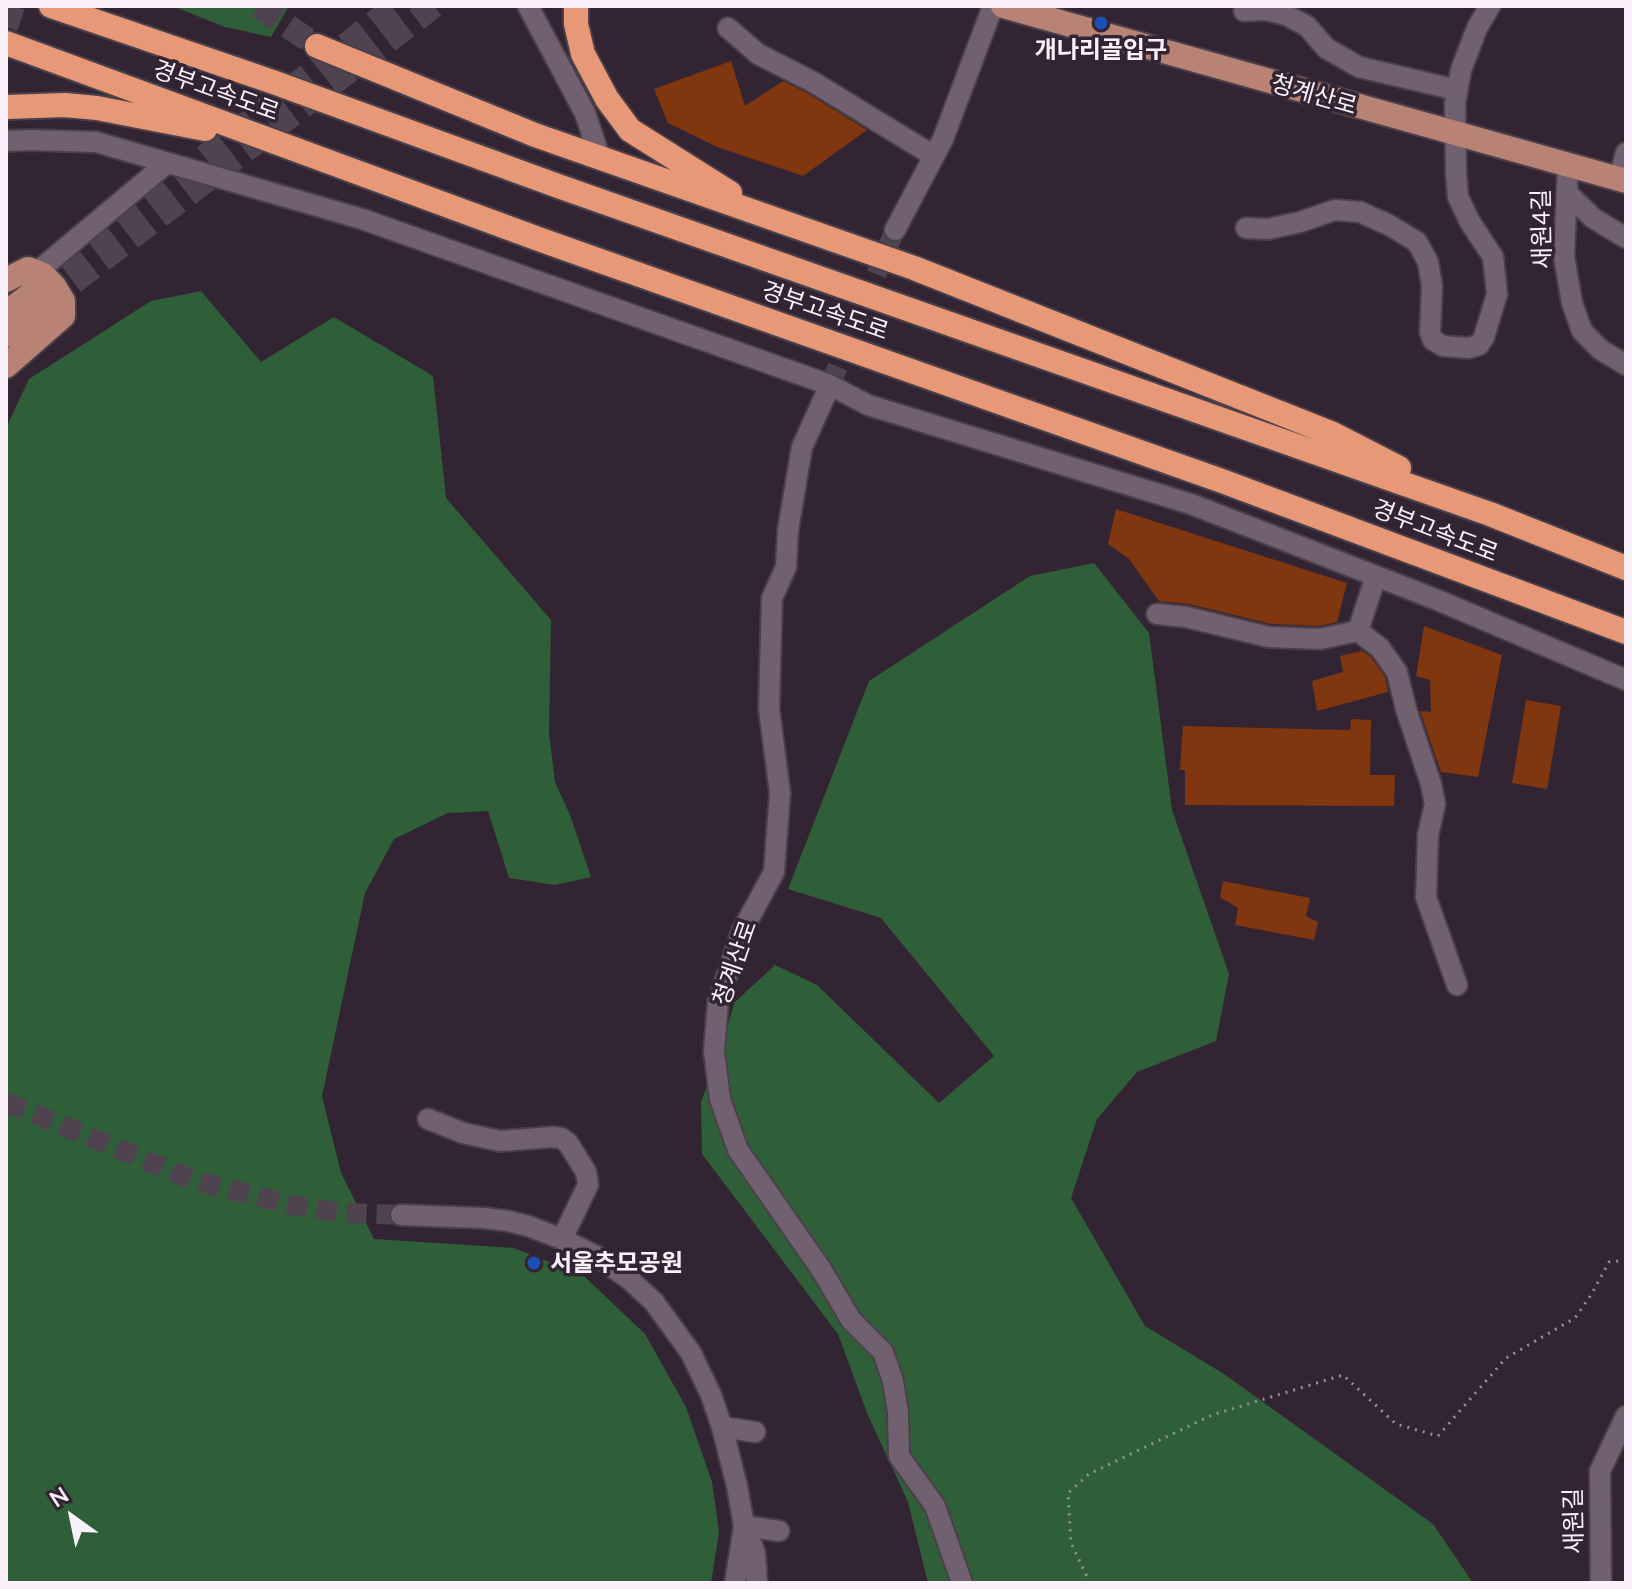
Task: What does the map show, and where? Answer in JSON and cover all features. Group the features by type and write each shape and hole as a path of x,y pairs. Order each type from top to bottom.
{"highway":[{"name":"경부고속도로","path":"51,6 1490,514 1626,568"},
{"path":"576,6 576,24 583,54 607,99 630,130 729,193 861,249"},
{"name":"경부고속도로","path":"6,43 559,246 1222,481 1626,632"},
{"path":"317,46 535,135 914,268 1333,434 1490,514"},
{"path":"6,107 53,105 97,108 286,147"}],"main road":[{"name":"청계산로","path":"1003,6 1622,180"},
{"path":"6,280 28,269 39,289"},
{"path":"6,335 39,289 43,275 63,301 63,316 6,366"},
{"path":"6,311 39,289"}],"street":[{"path":"528,6 585,113 600,158"},
{"path":"895,230 943,139 993,6"},
{"path":"1246,228 1268,229 1335,210 1360,212 1389,225 1417,242 1428,262 1432,286 1430,332 1433,340 1443,346 1469,348 1479,345 1497,294 1493,257 1458,197 1455,103 1461,70 1477,28 1490,6"},
{"path":"1244,11 1266,10 1286,15 1307,26 1326,48 1359,67 1457,90"},
{"path":"728,28 758,54 813,82 934,156"},
{"path":"6,141 96,142 362,219 830,385 868,405 1191,504 1435,599 1626,680"},
{"path":"1622,180 1626,153"},
{"path":"39,289 167,163"},
{"name":"새원4길","path":"1568,165 1564,256 1572,303 1582,331 1601,350 1626,365"},
{"path":"1567,193 1593,218 1626,238"},
{"name":"청계산로","path":"830,385 802,447 788,530 786,567 772,598 769,709 780,793 774,872 742,931 718,1002 714,1051 720,1099 738,1150 821,1269 851,1320 883,1352 893,1381 898,1412 899,1456 935,1506 962,1583"},
{"path":"1358,631 1376,576"},
{"path":"1157,614 1186,617 1269,637 1320,639 1358,631 1380,648 1397,672 1431,784 1435,804 1428,835 1426,897 1457,985"},
{"path":"428,1119 463,1133 500,1141 553,1137 568,1143 586,1172 588,1185 562,1239"},
{"path":"401,1215 508,1221 562,1239 598,1257 654,1302 691,1353 711,1395 722,1427 744,1526 755,1553 757,1583"},
{"name":"새원길","path":"1601,1583 1600,1471 1626,1416"},
{"path":"722,1427 755,1432"},
{"path":"744,1526 779,1531"},
{"path":"735,1583 744,1526"}],"path":[{"path":"1090,1583 1071,1543 1068,1493 1089,1474 1212,1415 1343,1375 1396,1424 1438,1436 1506,1358 1575,1318 1609,1262 1626,1260"}],"green space":[{"path":"172,6 289,6 271,37 225,27"},
{"path":"201,291 261,362 334,317 433,376 446,498 551,620 549,734 555,782 591,877 555,885 509,878 488,811 448,813 394,839 365,893 322,1096 341,1173 374,1239 514,1248 584,1276 645,1334 686,1407 712,1482 719,1532 711,1583 6,1583 6,428 29,379 151,301"},
{"path":"1094,563 1149,633 1172,810 1229,974 1216,1041 1137,1072 1097,1119 1071,1198 1145,1326 1224,1374 1433,1524 1473,1583 928,1583 908,1502 867,1413 838,1334 702,1154 701,1102 735,1002 775,965 817,985 939,1103 994,1056 881,918 788,889 869,681 1030,576"}],"building":[{"path":"731,61 745,106 783,81 867,130 803,176 717,147 668,123 654,89"},
{"path":"1116,509 1347,583 1337,622 1319,626 1271,624 1189,604 1159,601 1129,559 1108,544"},
{"path":"1424,626 1502,655 1478,777 1441,772 1420,711 1431,712 1430,680 1416,676"},
{"path":"1362,651 1371,657 1385,677 1388,692 1317,711 1312,681 1343,672 1340,656"},
{"path":"1526,700 1561,706 1547,789 1512,783"},
{"path":"1351,719 1371,720 1370,775 1395,775 1394,806 1185,805 1185,770 1180,770 1183,726 1350,730"},
{"path":"1223,881 1310,898 1306,916 1318,922 1314,940 1235,925 1238,908 1220,897"}],"tunnel":[{"path":"6,27 13,6"},
{"path":"258,6 317,46"},
{"path":"35,291 395,6"},
{"path":"45,304 434,6"},
{"path":"830,385 895,230"},
{"path":"6,1102 193,1180 291,1205 345,1213 401,1215"}],"place":[{"name":"개나리골입구","path":"1101,23"},
{"name":"서울추모공원","path":"534,1263"}]}
